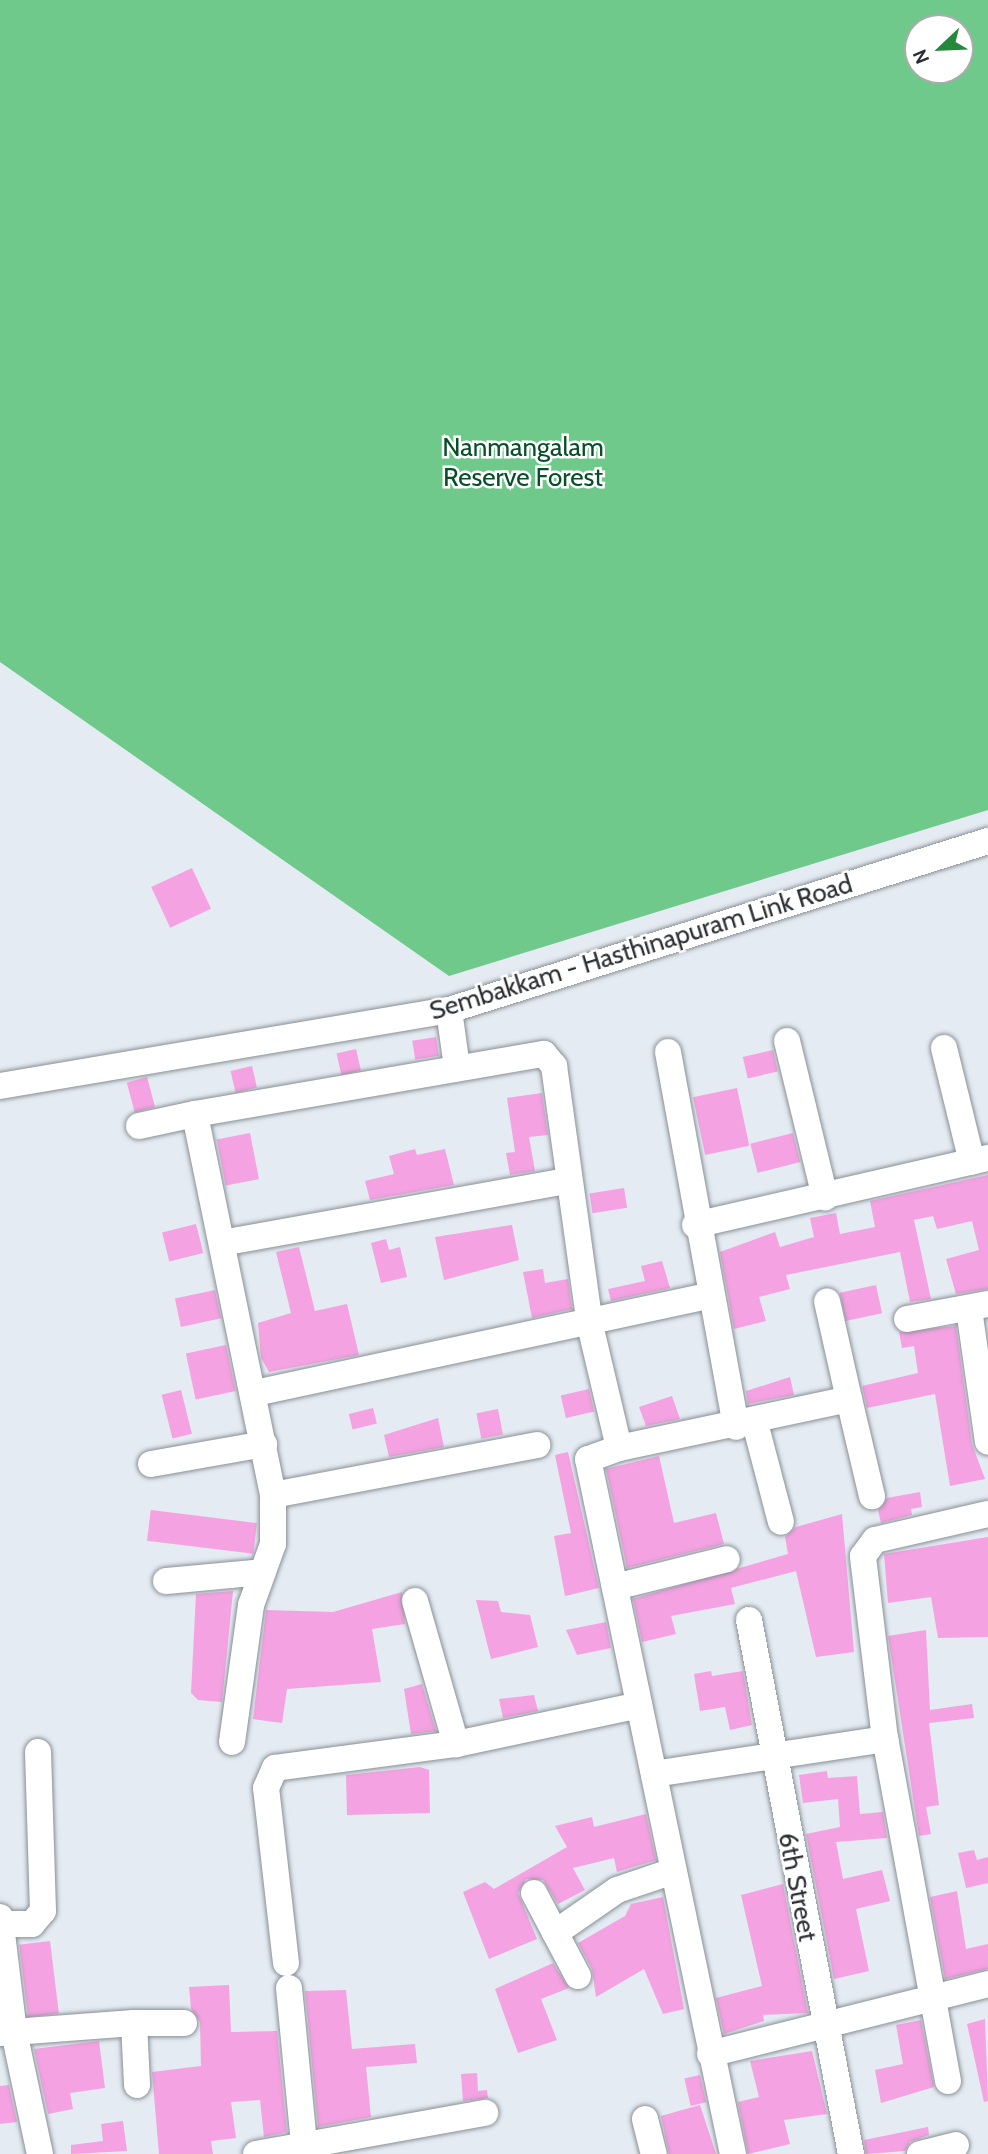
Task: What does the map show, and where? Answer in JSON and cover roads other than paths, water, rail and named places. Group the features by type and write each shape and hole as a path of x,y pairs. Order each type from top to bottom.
{"street":[{"name":"Sembakkam - Hasthinapuram Link Road","path":"0,1086 449,1010 988,841"},
{"path":"449,1010 457,1068"},
{"path":"787,1041 825,1198"},
{"path":"695,1225 825,1198 980,1160 944,1048"},
{"path":"139,1126 538,1052 550,1058 590,1325 620,1448"},
{"path":"667,1052 708,1296 745,1425 781,1522"},
{"path":"195,1114 273,1495 273,1544 251,1605 232,1742"},
{"path":"222,1243 567,1181"},
{"path":"254,1393 590,1325 708,1296"},
{"path":"827,1301 872,1496"},
{"path":"907,1319 978,1307 988,1442"},
{"path":"733,2154 588,1459 620,1448 745,1425 849,1399"},
{"path":"150,1464 264,1444"},
{"path":"273,1495 537,1445"},
{"path":"948,2081 928,1996 885,1739 865,1549 875,1540 988,1514"},
{"path":"615,1587 727,1559"},
{"path":"166,1581 262,1572"},
{"path":"415,1601 456,1744"},
{"name":"6th Street","path":"749,1620 771,1753 851,2154"},
{"path":"304,2145 267,1777 278,1767 456,1744 639,1705"},
{"path":"654,1774 771,1753 885,1739"},
{"path":"38,1752 43,1911 32,1924 2,1921 7,2032 40,2154"},
{"path":"555,1933 617,1890 673,1871"},
{"path":"534,1893 578,1976"},
{"path":"710,2054 928,1996 988,1984"},
{"path":"7,2032 134,2023 184,2023"},
{"path":"134,2023 136,2085"},
{"path":"256,2154 485,2113"},
{"path":"645,2119 654,2154"},
{"path":"920,2154 956,2146"}],"park label":[{"name":"Nanmangalam Reserve Forest","path":"523,463"}]}
